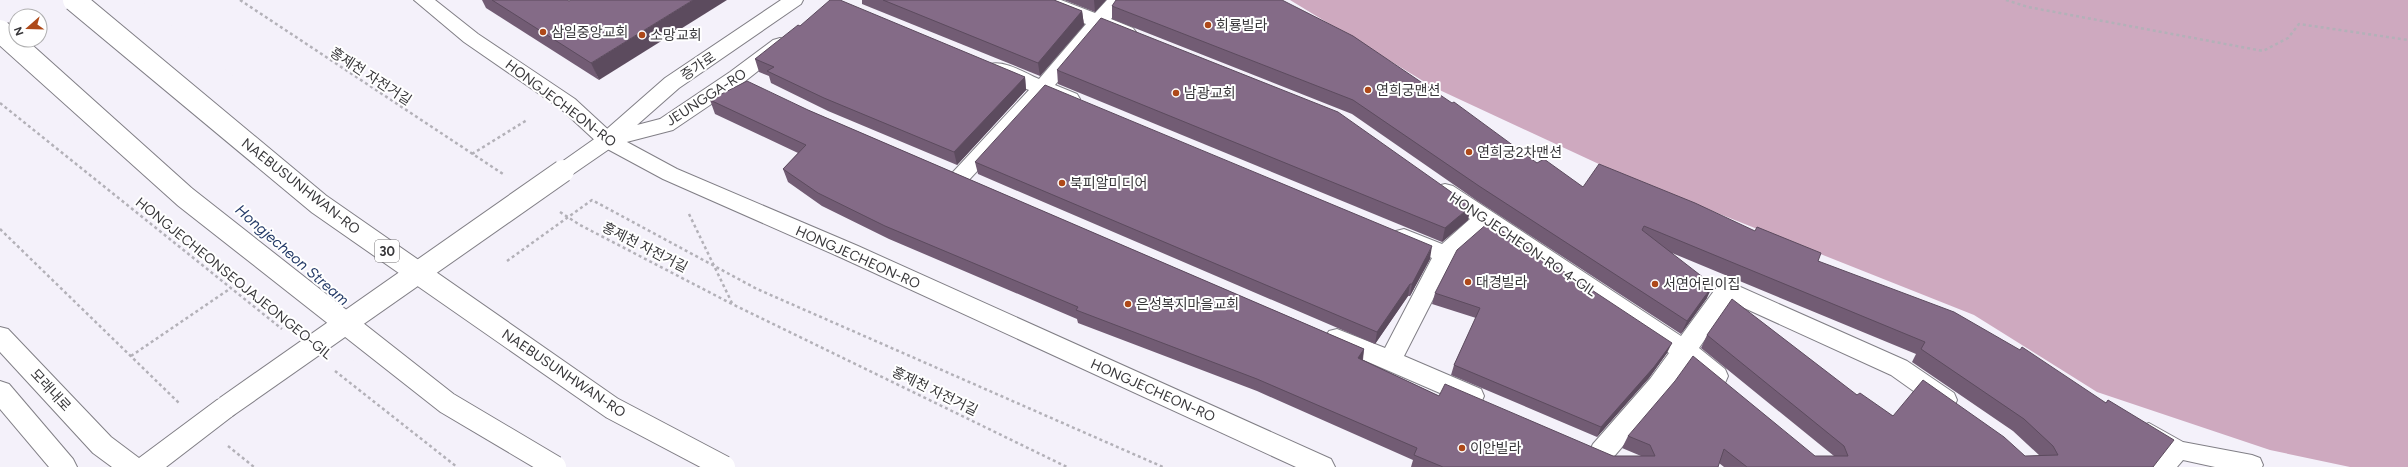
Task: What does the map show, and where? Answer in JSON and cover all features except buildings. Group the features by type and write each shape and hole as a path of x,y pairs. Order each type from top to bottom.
{"main road":[{"name":"NAEBUSUNHWAN-RO","path":"74,0 319,204 612,408 724,467"},
{"name":"HONGJECHEON-RO","path":"422,0 471,38 568,104 607,140 670,174 850,252 1322,467"},
{"name":"증가로","path":"607,140 672,83 794,0"},
{"path":"1043,0 1142,38"},
{"path":"960,177 1042,88 1118,0"},
{"path":"0,31 185,197 234,236 447,403 555,467"},
{"name":"JEUNGGA-RO","path":"202,425 607,140 666,125 737,77 793,34"},
{"path":"976,60 1086,106"},
{"path":"737,77 758,87"},
{"path":"938,167 981,186"},
{"name":"HONGJECHEON-RO 4-GIL","path":"1428,180 1684,350 1734,391"},
{"path":"1390,361 1445,254 1485,219"},
{"path":"1387,230 1445,254"},
{"path":"1580,443 1612,456 1659,386 1727,290 1899,368 1964,413"},
{"path":"1320,331 1492,405"},
{"name":"모래내로","path":"0,336 102,445 131,467"},
{"path":"1,395 64,467"},
{"path":"147,467 202,425"}],"lane":[{"path":"2132,422 2178,450 2252,466"},
{"path":"2164,467 2178,450"}],"path":[{"name":"홍제천 자전거길","path":"240,0 504,175"},
{"path":"2006,0 2028,7 2263,51 2288,38 2299,24 2408,40"},
{"name":"HONGJECHEONSEOJAJEONGEO-GIL","path":"0,103 287,333"},
{"path":"472,154 527,120"},
{"path":"670,174 732,304"},
{"path":"507,261 592,200 757,289 1163,467"},
{"name":"홍제천 자전거길","path":"555,209 732,304 1067,467"},
{"path":"0,229 202,425 254,467"},
{"path":"131,356 231,288"},
{"name":"HONGJECHEONSEOJAJEONGEO-GIL","path":"330,368 457,467"}],"shaded area":[{"path":"1290,0 2408,0 2408,467 2350,467 2270,450 2097,392 1974,315 1629,178 1433,87"}],"pier":[{"path":"0,0 140,0 281,115 472,250 594,331 704,391 826,467 524,467 338,351 0,61"}],"place":[{"name":"회룡빌라","path":"1208,25"},
{"name":"삼일중앙교회","path":"543,32"},
{"name":"소망교회","path":"642,35"},
{"name":"연희궁맨션","path":"1368,90"},
{"name":"남광교회","path":"1176,93"},
{"name":"연희궁2차맨션","path":"1469,152"},
{"name":"북피알미디어","path":"1062,183"},
{"name":"대경빌라","path":"1468,282"},
{"name":"서연어린이집","path":"1655,284"},
{"name":"은성복지마을교회","path":"1128,304"},
{"name":"이안빌라","path":"1462,448"}],"water label":[{"name":"Hongjecheon Stream","path":"292,255"}]}
